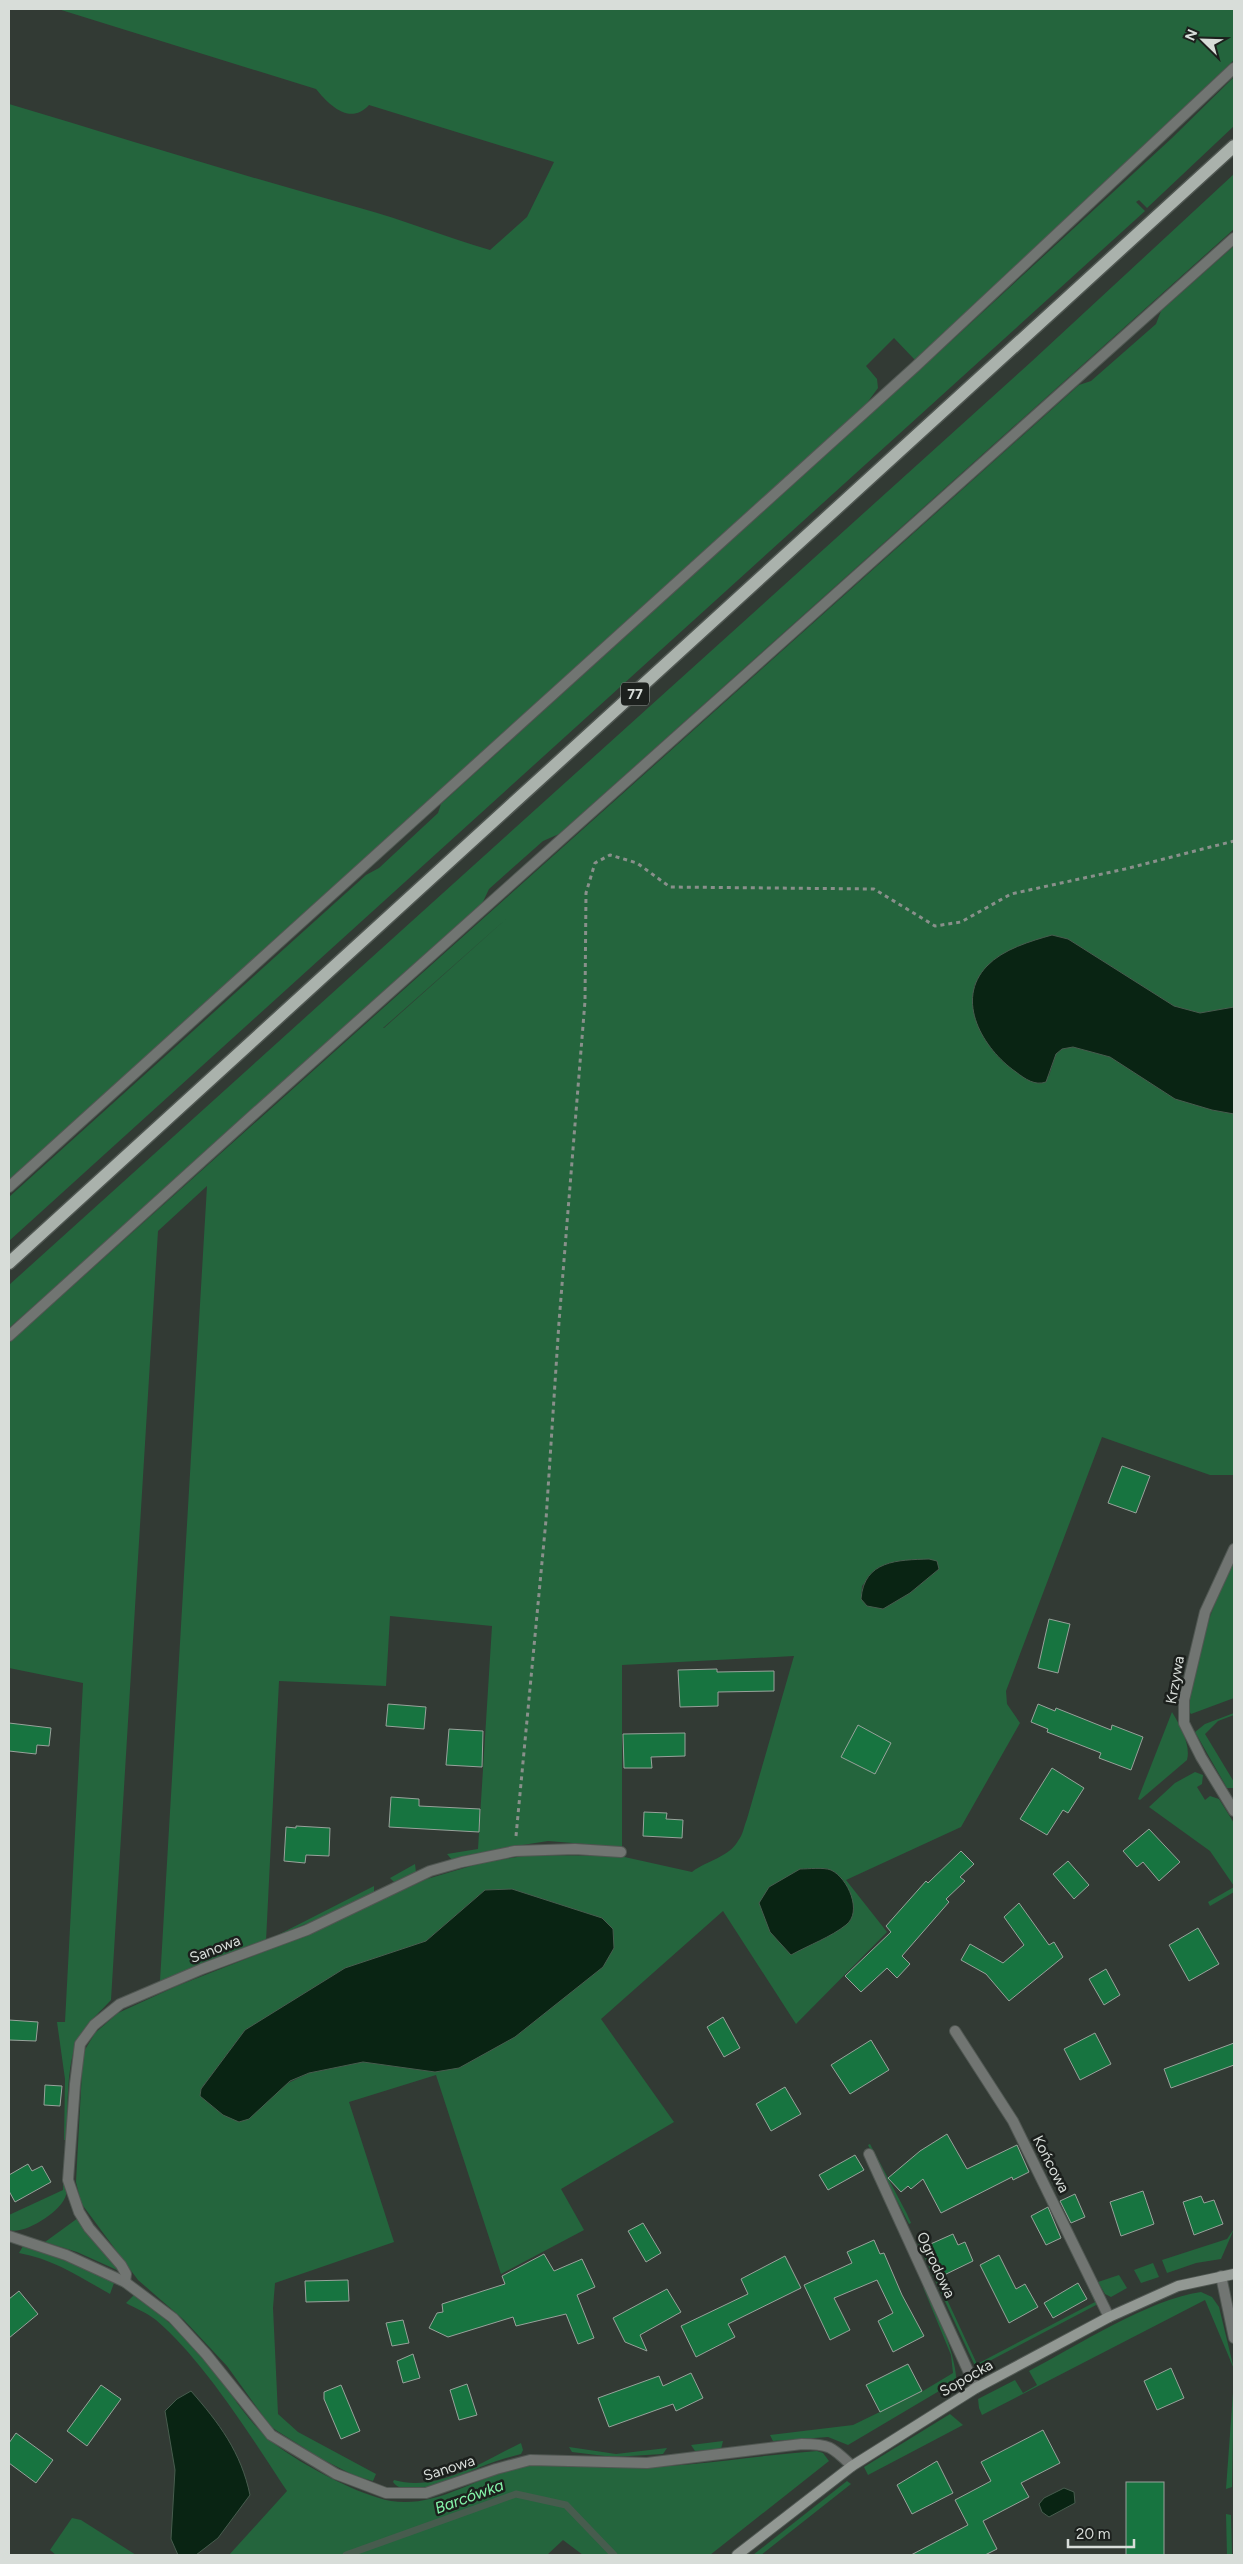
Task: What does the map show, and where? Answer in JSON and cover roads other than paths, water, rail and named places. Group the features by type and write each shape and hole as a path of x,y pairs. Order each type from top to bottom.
{"main road":[{"name":"77","path":"9,1263 1234,146"}],"street":[{"path":"9,1187 916,366 1234,68"},
{"path":"9,1336 260,1108 1234,238"},
{"name":"Krzywa","path":"1234,1549 1205,1612 1184,1700 1184,1723 1201,1756 1234,1811"},
{"name":"Sanowa","path":"125,2282 126,2274 121,2265 89,2228 78,2212 68,2180 80,2044 94,2025 120,2004 307,1930 430,1872 462,1862 515,1851 575,1849 621,1852"},
{"name":"Końcowa","path":"955,2031 1013,2121 1109,2317"},
{"name":"Ogrodowa","path":"869,2154 976,2388"},
{"name":"Sanowa","path":"9,2236 66,2255 125,2282 173,2318 206,2354 271,2435 336,2474 386,2493 426,2493 496,2468 530,2460 647,2462 802,2444 822,2444 834,2449 852,2466"},
{"name":"Sopocka","path":"737,2555 852,2466 976,2388 1109,2317 1178,2286 1234,2274"},
{"path":"1221,2276 1234,2338"}],"waterway":[{"name":"Barcówka","path":"346,2555 516,2494 566,2505 614,2555"}]}
